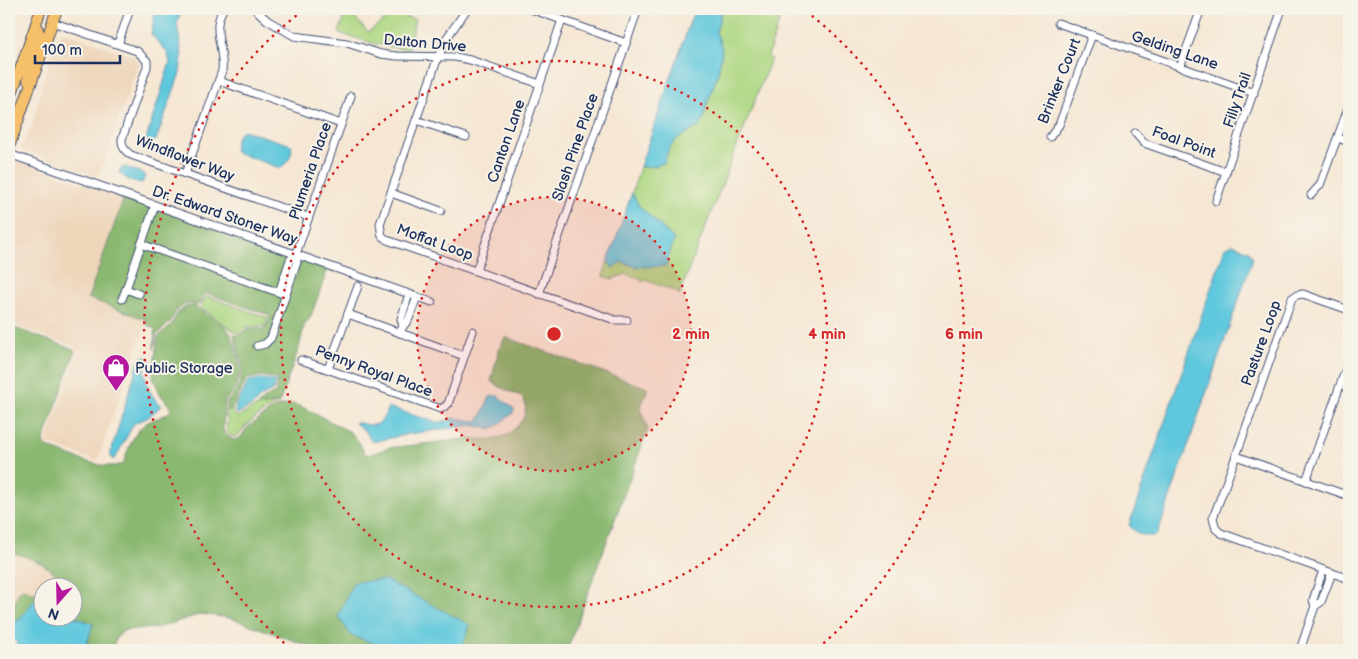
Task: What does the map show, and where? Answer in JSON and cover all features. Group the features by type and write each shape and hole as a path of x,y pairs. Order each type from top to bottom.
{"main road":[{"path":"9,102 41,9"},
{"path":"49,9 48,17 52,22"},
{"path":"9,147 57,9"},
{"path":"26,96 29,68 39,38 36,24"}],"street":[{"path":"118,44 130,9"},
{"path":"185,174 219,81 223,63 218,22 223,9"},
{"name":"Dalton Drive","path":"255,9 273,24 294,36 347,43 381,54 455,57 470,60 540,84"},
{"name":"Moffat Loop","path":"468,9 446,39 438,57 380,224 382,236 387,240 539,294 615,320 627,320"},
{"path":"531,9 626,43"},
{"name":"Slash Pine Place","path":"539,294 638,9"},
{"path":"1180,67 1201,9"},
{"name":"Filly Trail","path":"1216,201 1282,9"},
{"name":"Canton Lane","path":"476,271 562,20"},
{"name":"Windflower Way","path":"52,22 137,51 147,61 147,68 122,139 122,146 125,151 131,155 308,217"},
{"name":"Gelding Lane","path":"1058,23 1254,93"},
{"name":"Brinker Court","path":"1050,137 1059,125 1092,36"},
{"path":"219,81 341,124"},
{"name":"Plumeria Place","path":"256,346 265,344 271,338 289,274 290,260 296,254 351,96"},
{"path":"1311,195 1320,185 1349,106"},
{"path":"416,120 466,137"},
{"name":"Foal Point","path":"1135,133 1144,143 1226,172"},
{"path":"1338,138 1349,142"},
{"name":"Dr. Edward Stoner Way","path":"9,154 432,302"},
{"path":"391,193 441,211"},
{"path":"122,299 155,205"},
{"path":"142,244 283,293"},
{"path":"328,369 358,286"},
{"path":"126,289 139,294"},
{"path":"407,313 409,294"},
{"name":"Pasture Loop","path":"1236,456 1292,298 1303,294 1349,310"},
{"path":"401,330 401,319 417,297"},
{"path":"348,314 401,330 464,356"},
{"name":"Penny Royal Place","path":"301,360 441,409 448,404 473,331"},
{"path":"1306,480 1349,360"},
{"path":"1349,496 1236,456 1213,518 1216,530 1221,533 1349,579"},
{"path":"1300,650 1315,606 1313,600 1323,570"},
{"path":"1315,606 1321,602 1332,573"},
{"path":"1317,587 1325,590"}],"shaded area":[{"path":"63,33 134,56 139,62 99,177 20,149 31,129 44,78 57,39"},
{"path":"12,158 124,198 89,298 147,320 97,461 46,442 78,353 75,347 9,323 9,166"},
{"path":"9,551 42,563 58,576 32,576 32,593 23,590 12,610 9,610"}],"green space":[{"path":"347,9 368,32 393,14 404,14 406,17 415,19 409,49 391,47 339,33"},
{"path":"356,9 423,9 419,13 393,14"},
{"path":"722,9 783,9 768,56 771,59 679,295 677,292 645,280 642,282 640,279 626,274 612,279 603,276 608,261 613,268 621,262 638,267 674,239 639,206 632,193 640,167 664,163 669,148 678,138 700,126 704,118 718,73 719,39 716,32"},
{"path":"124,198 290,256 282,275 295,279 300,259 335,272 327,271 311,316 304,326 299,348 279,403 257,406 276,392 277,379 262,376 247,379 232,409 227,411 227,402 234,394 240,382 243,370 234,334 238,336 248,329 265,329 270,319 269,315 206,293 198,305 186,303 175,312 170,322 156,336 154,349 155,329 146,324 147,320 88,298"},
{"path":"206,296 268,318 265,326 247,327 238,334 200,307"},
{"path":"186,306 195,306 226,327 231,335 241,370 232,393 225,401 223,427 225,435 233,440 240,438 247,428 275,407 292,404 302,407 350,432 359,442 365,454 369,455 388,448 466,439 494,439 507,435 517,427 524,417 526,405 522,397 491,381 499,350 505,337 648,388 640,409 648,429 567,650 461,650 470,625 351,635 391,650 320,650 231,618 201,614 157,628 125,630 117,637 111,650 85,650 93,624 82,620 82,576 58,576 45,565 9,551 9,326 73,349 75,352 43,443 47,447 85,461 115,466 123,464 132,440 139,429 150,421 164,416 171,410 160,394 153,377 158,337 172,324 177,313"},
{"path":"279,403 256,417 237,435 233,437 227,434 227,411 232,409 233,414 238,417 257,406"},
{"path":"23,589 32,592 32,604 19,620 9,624 9,610 12,610 19,591"}],"water":[{"path":"156,9 182,9 177,24 182,56 180,73 156,140 151,143 146,140 170,62 167,52 151,34"},
{"path":"698,9 722,9 716,32 722,48 721,58 704,118 700,126 678,138 669,148 664,163 640,167 692,16"},
{"path":"243,130 291,145 291,155 280,168 235,152 236,140"},
{"path":"125,167 145,176 142,183 129,180 119,173 121,168"},
{"path":"632,193 639,206 674,239 666,266 638,267 621,262 613,268 608,261"},
{"path":"1233,244 1249,251 1253,258 1157,535 1141,534 1129,525 1225,248"},
{"path":"143,356 149,358 150,365 144,369 147,385 151,394 161,406 147,418 134,423 113,460 110,455 138,363"},
{"path":"262,379 275,381 274,390 237,414 235,412 236,405 249,381"},
{"path":"498,396 514,409 513,413 496,427 489,429 472,425 409,434 372,442 366,432 355,423 377,424 383,419 388,407 438,423 454,418 479,420 490,397"},
{"path":"385,580 470,625 461,650 391,650 351,635 338,616 354,582"},
{"path":"32,603 32,626 82,626 82,620 93,624 85,650 20,650 16,642 9,635 9,624 19,620"}],"place":[{"name":"Public Storage","path":"116,392"}]}
